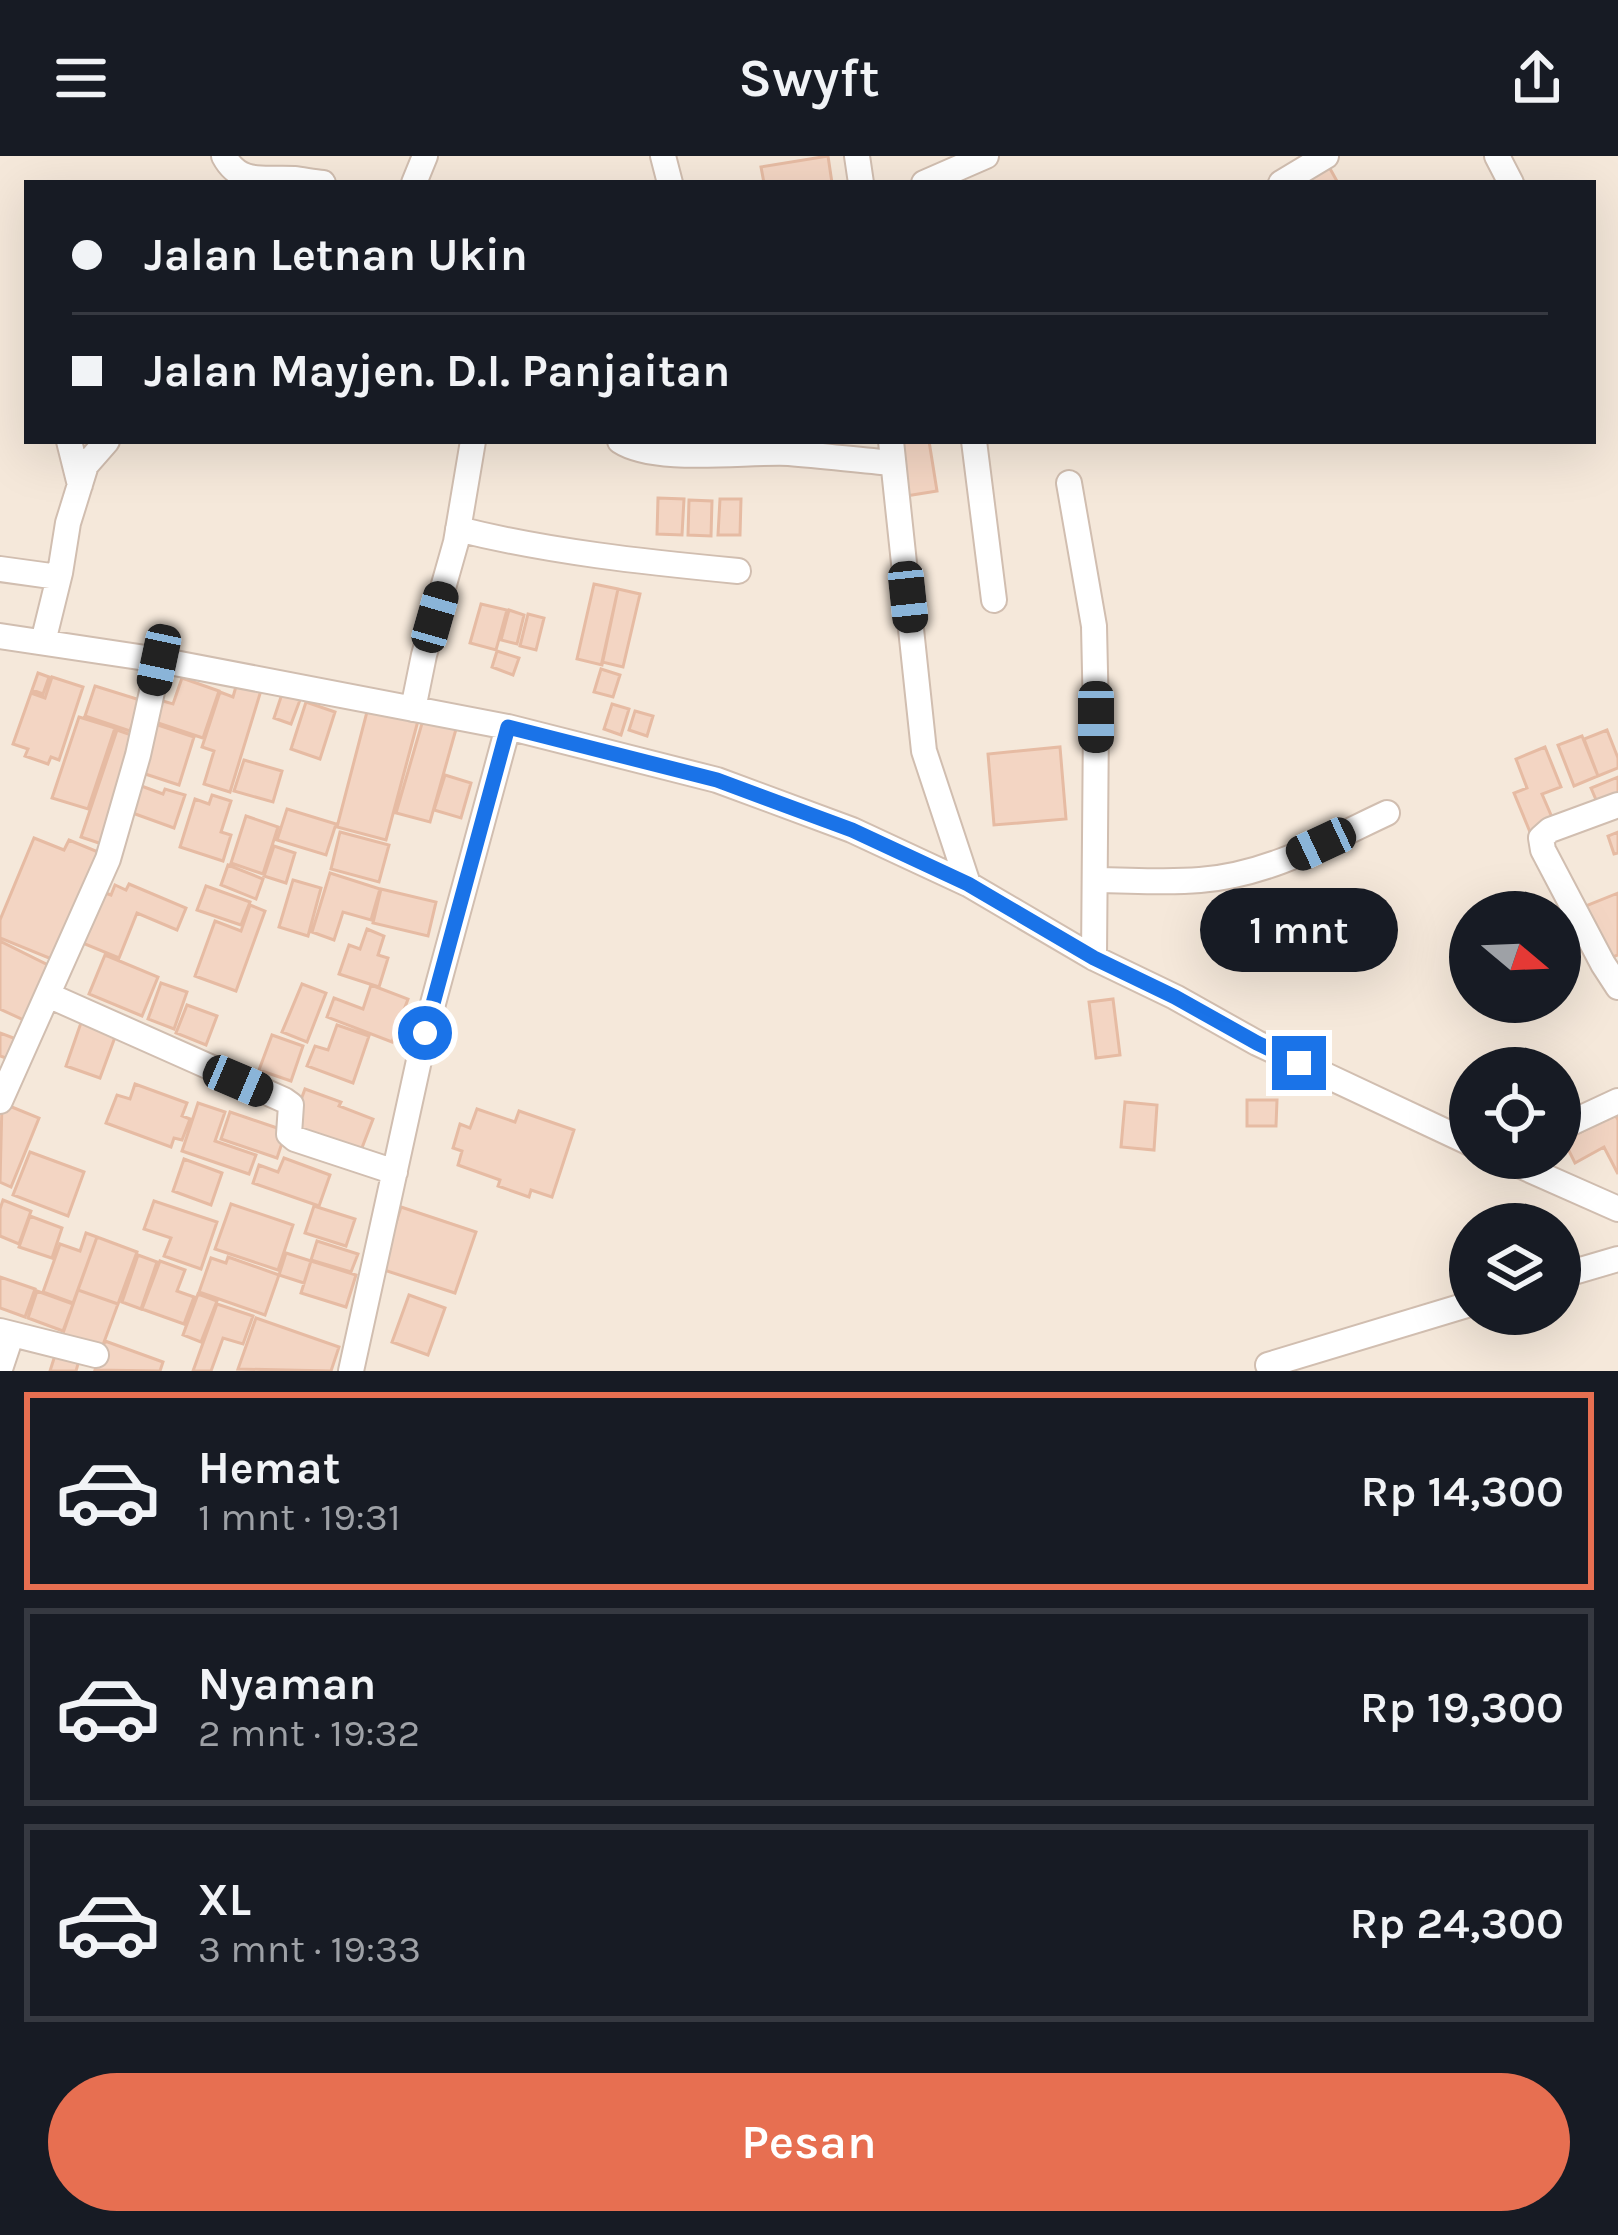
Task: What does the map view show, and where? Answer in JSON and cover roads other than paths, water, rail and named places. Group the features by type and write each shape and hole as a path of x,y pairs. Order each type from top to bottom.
{"street":[{"path":"224,156 238,174 252,179 300,180"},
{"path":"930,180 986,156"},
{"path":"1286,180 1326,156"},
{"path":"70,444 80,485"},
{"path":"44,642 68,523 86,465 104,444"},
{"path":"414,700 458,529 472,444"},
{"path":"626,444 668,453 892,452 924,751 968,884"},
{"path":"974,444 994,600"},
{"path":"1070,483 1094,626 1094,958"},
{"path":"458,529 667,565 738,571"},
{"path":"0,569 58,577"},
{"path":"0,636 414,700 717,780 852,830 968,884 1094,958 1257,1043 1449,1132"},
{"path":"0,1101 108,859 159,660"},
{"path":"351,1371 425,1033 508,727"},
{"path":"1618,806 1550,830 1541,838 1543,850 1618,987"},
{"path":"1095,880 1199,880 1245,873 1287,860 1387,813"},
{"path":"48,995 284,1100 291,1105 289,1133 296,1139 395,1172"},
{"path":"1581,1118 1618,1101"},
{"path":"1551,1179 1618,1208"},
{"path":"1581,1269 1618,1258"},
{"path":"1268,1365 1449,1310"},
{"path":"0,1370 6,1333 96,1355"}]}
